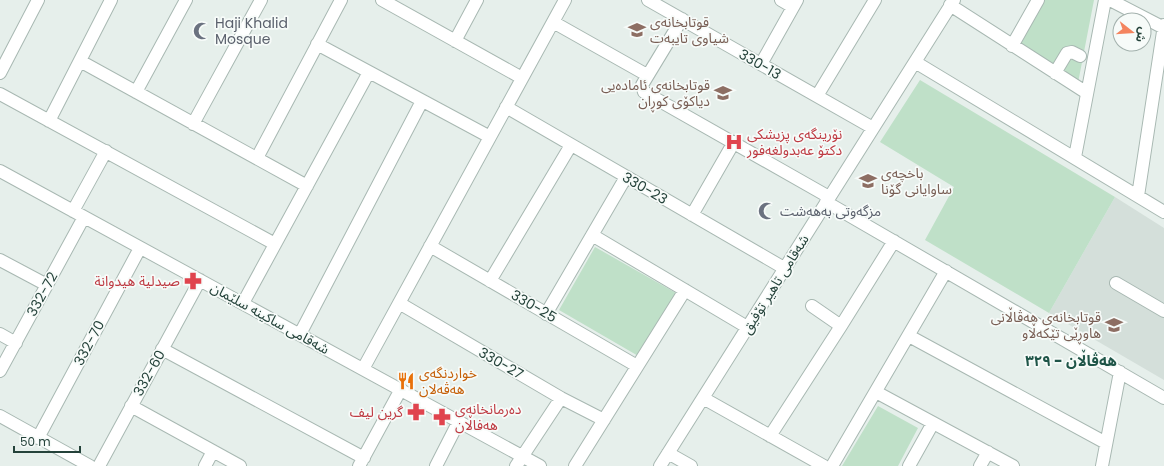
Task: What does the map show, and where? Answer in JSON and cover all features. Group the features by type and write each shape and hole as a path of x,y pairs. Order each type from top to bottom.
{"street":[{"path":"0,73 38,0"},
{"path":"49,120 111,0"},
{"path":"136,92 186,0"},
{"path":"193,124 260,0"},
{"path":"257,158 341,0"},
{"path":"382,0 522,78"},
{"path":"455,41 477,0"},
{"path":"363,369 565,0"},
{"name":"330-13","path":"648,0 873,128"},
{"path":"761,64 795,4 781,0"},
{"path":"817,96 875,0"},
{"path":"1012,46 1038,0"},
{"path":"1075,157 1105,0"},
{"path":"1110,0 1164,26 1138,196"},
{"path":"952,3 1012,46 1087,93"},
{"name":"شەقامی تاهیر تۆفیق","path":"660,466 952,3"},
{"path":"682,19 647,75 642,85 644,92 734,142 894,241 1164,398"},
{"path":"553,22 647,75"},
{"path":"317,44 490,137"},
{"path":"1055,73 1067,53 1072,52 1080,56"},
{"path":"80,61 307,186"},
{"path":"915,62 1164,212"},
{"path":"243,303 369,72"},
{"path":"0,94 275,244"},
{"path":"300,334 422,101"},
{"name":"330-23","path":"506,107 784,268"},
{"path":"692,215 734,142"},
{"path":"490,281 571,145"},
{"path":"73,211 106,151"},
{"name":"شەقامی ساکینە سلێمان","path":"0,171 459,421 519,461 540,466"},
{"path":"546,314 626,177"},
{"name":"332-72","path":"0,371 84,217"},
{"path":"592,235 748,327"},
{"path":"770,436 894,241"},
{"name":"330-25","path":"430,246 637,366"},
{"name":"332-70","path":"38,438 140,248"},
{"path":"0,260 47,285"},
{"path":"832,466 946,271"},
{"name":"332-60","path":"99,466 200,280"},
{"path":"1116,283 1164,311"},
{"path":"575,466 685,290"},
{"name":"330-27","path":"399,303 561,398 604,420"},
{"path":"812,306 841,326"},
{"path":"0,334 16,342"},
{"path":"909,336 1106,443"},
{"path":"162,349 362,462 401,389"},
{"path":"1102,466 1120,372"},
{"path":"876,392 1014,466"},
{"path":"519,461 561,398"},
{"path":"703,398 824,466"},
{"path":"131,406 240,466"},
{"path":"0,416 90,466"},
{"path":"436,466 459,421"},
{"path":"909,466 933,423"},
{"path":"205,466 213,451"},
{"path":"980,466 988,452"},
{"path":"668,453 691,466"}],"shaded area":[{"path":"1115,197 1164,228 1164,380 1049,313"}],"green space":[{"path":"1043,0 1094,0 1078,83 1015,44"},
{"path":"920,80 1115,197 1049,313 925,240 954,187 880,142"},
{"path":"595,247 676,293 640,357 559,310"},
{"path":"878,406 918,428 898,466 842,466"}],"place":[{"name":"قوتابخانەی شیاوی تایبەت","path":"637,30"},
{"name":"Haji Khalid Mosque","path":"202,31"},
{"name":"قوتابخانەی ئامادەیی دیاکۆی کوڕان","path":"723,93"},
{"name":"نۆرینگەی پزیشکی دکتۆ عەبدولغەفور","path":"734,142"},
{"name":"باخچەی ساوایانی گۆنا","path":"868,181"},
{"name":"مزگەوتی بەهەشت","path":"767,211"},
{"name":"صيدلية هيدوانة","path":"193,281"},
{"name":"قوتابخانەی هەڤاڵانی هاوڕێی تێکەڵاو","path":"1114,325"},
{"name":"خواردنگەی هەڤەلان","path":"406,381"},
{"name":"گرین لیف","path":"416,412"},
{"name":"دەرمانخانەی هەفاڵان","path":"442,417"}],"district":[{"name":"هەڤاڵان - ٣٢٩","path":"1071,360"}]}
